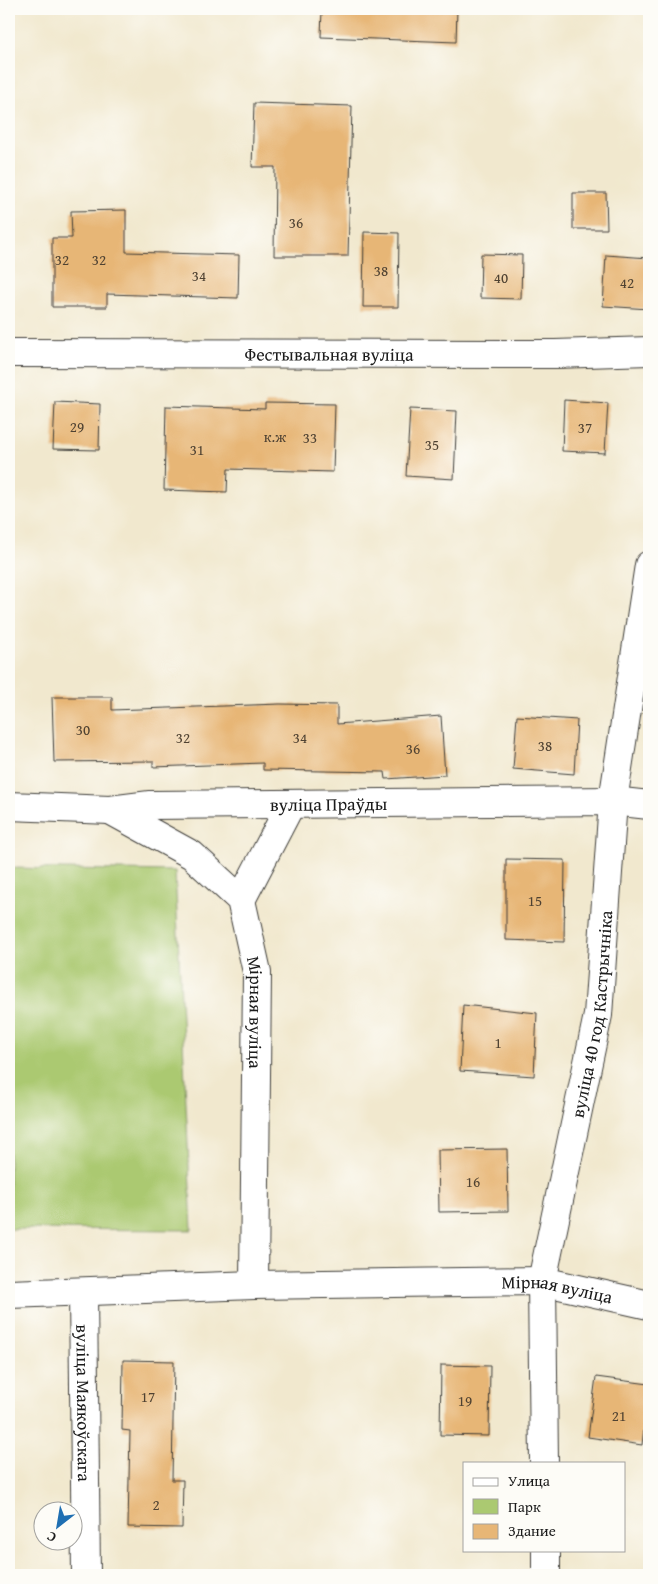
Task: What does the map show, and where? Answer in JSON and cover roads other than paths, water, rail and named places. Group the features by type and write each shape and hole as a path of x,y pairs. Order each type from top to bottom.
{"street":[{"name":"Фестывальная вуліца","path":"9,353 555,354 649,350"},
{"name":"вуліца 40 год Кастрычніка","path":"544,1462 542,1281 598,1015 613,802 649,565"},
{"name":"вуліца Праўды","path":"9,806 110,810 150,805 613,802 649,805"},
{"path":"110,810 192,855 241,900 291,804"},
{"name":"Мірная вуліца","path":"241,900 257,972 254,1285"},
{"name":"Мірная вуліца","path":"9,1294 254,1285 542,1281 649,1305"},
{"name":"вуліца Маякоўскага","path":"83,1292 86,1575"},
{"path":"546,1552 546,1575"}]}
